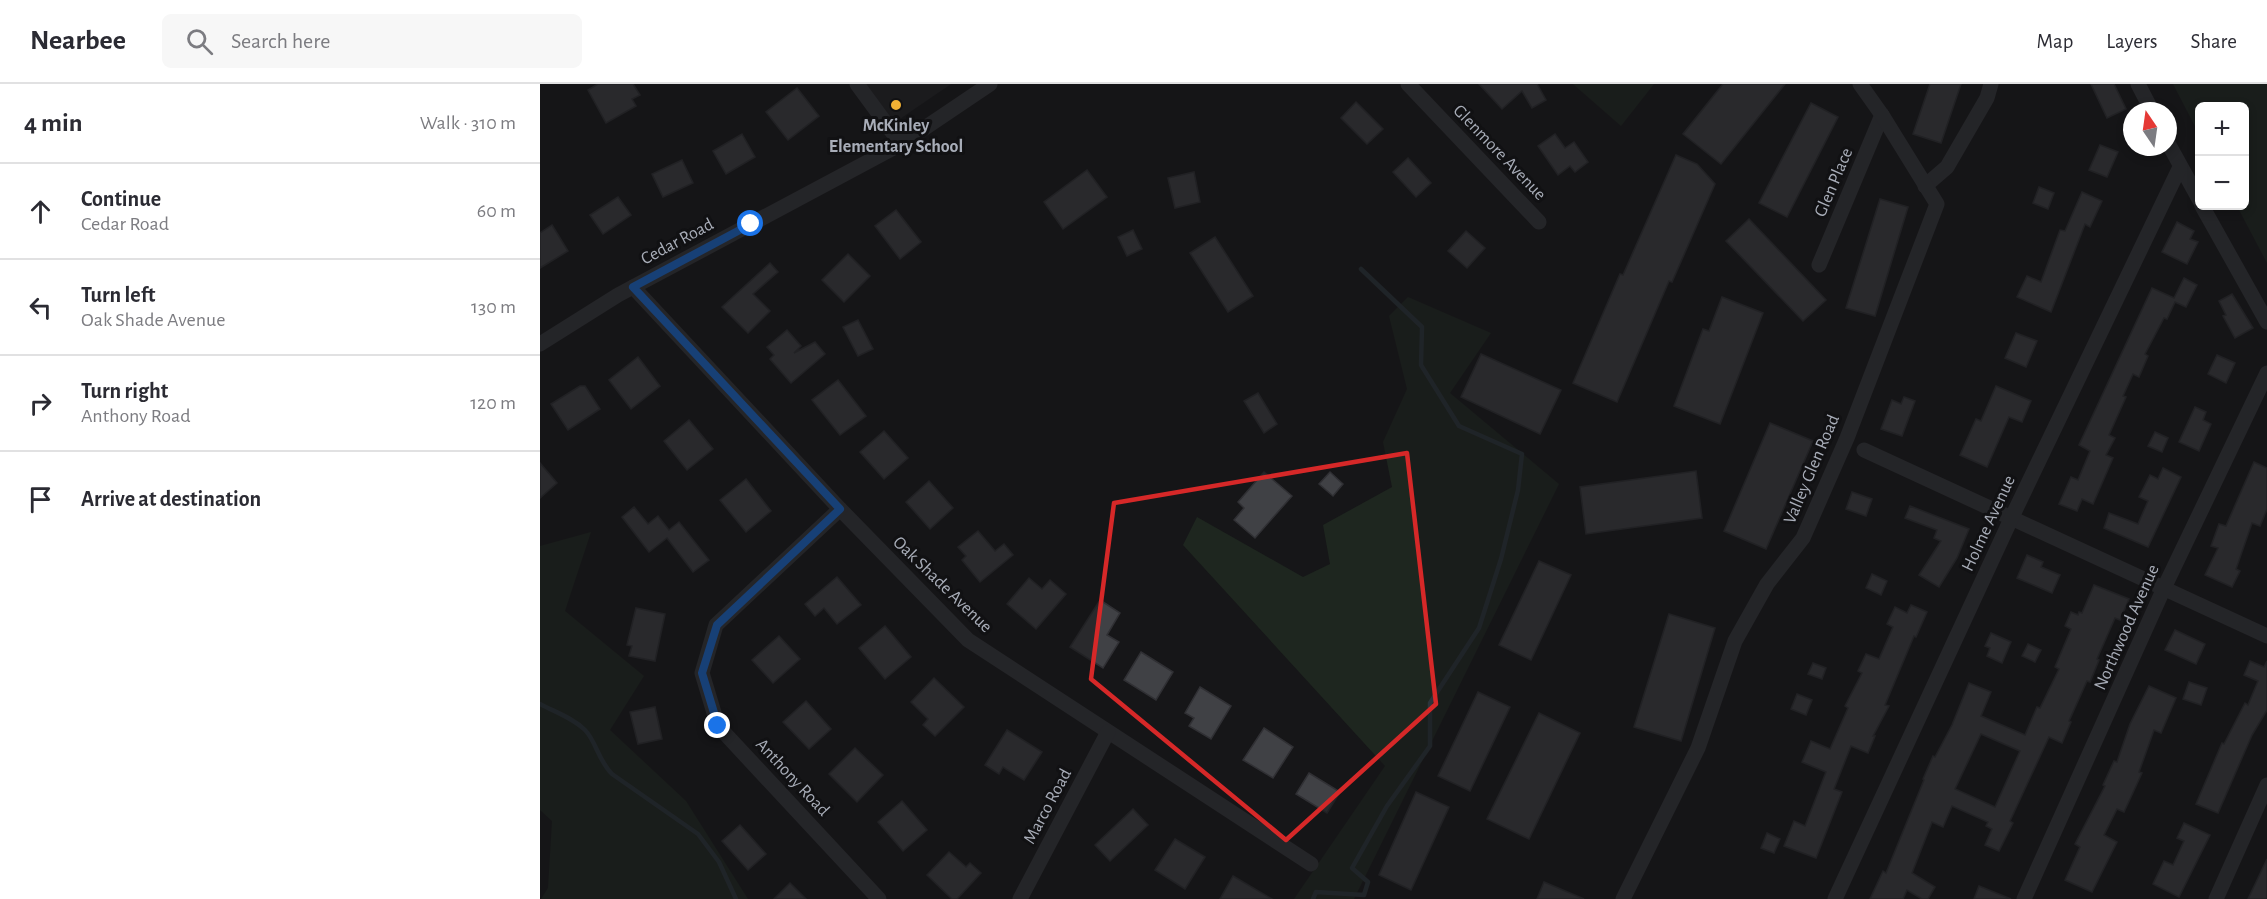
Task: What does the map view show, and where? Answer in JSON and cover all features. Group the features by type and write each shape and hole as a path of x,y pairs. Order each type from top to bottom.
{"street":[{"path":"857,84 901,144"},
{"name":"Cedar Road","path":"540,344 633,287 901,144 990,84"},
{"name":"Glenmore Avenue","path":"1408,84 1539,222"},
{"name":"Valley Glen Road","path":"1623,899 1698,748 1735,641 1767,584 1803,538 1845,443 1937,204 1860,84"},
{"path":"1926,186 1947,167 1987,98 1991,84"},
{"path":"2138,84 2147,102"},
{"name":"Glen Place","path":"1819,265 1882,115"},
{"path":"2174,156 2195,194"},
{"name":"Holme Avenue","path":"1835,899 2011,519 2180,167"},
{"path":"2204,210 2267,321"},
{"name":"Oak Shade Avenue","path":"633,287 840,509 968,640 1311,864"},
{"name":"Northwood Avenue","path":"2024,899 2164,588 2267,373"},
{"path":"1864,450 2267,636"},
{"name":"Anthony Road","path":"840,509 717,625 702,673 718,726 879,899"},
{"name":"Marco Road","path":"1020,899 1108,732"},
{"path":"2216,899 2267,785"}],"highlighted area":[{"path":"1407,453 1436,704 1286,840 1091,679 1114,503"}],"shaded area":[{"name":"McKinley Elementary School","path":"857,84 951,84 888,127"},
{"path":"1573,84 1654,84 1621,126"},
{"path":"2173,84 2267,84 2267,263 2239,210 2249,210 2249,102 2195,102 2195,126"},
{"path":"1408,297 1491,333 1450,393 1559,484 1354,899 1294,899 1385,766 1183,545 1197,517 1303,577 1330,564 1323,525 1392,487 1383,442 1407,389 1389,316"},
{"path":"591,532 565,611 644,676 610,730 686,801 748,899 541,899 548,888 552,821 540,810 540,546"}],"building":[{"path":"598,84 633,84 640,95 632,99 636,106 606,123 588,90"},
{"path":"1479,84 1537,84 1546,100 1532,108 1522,91 1502,109"},
{"path":"1723,84 1785,84 1721,164 1683,134"},
{"path":"1930,84 1961,84 1941,143 1913,134"},
{"path":"2091,84 2114,84 2123,103 2123,110 2107,118"},
{"path":"797,88 819,116 788,140 766,112"},
{"path":"1356,102 1383,129 1367,144 1341,118"},
{"path":"1811,103 1838,117 1787,217 1759,203"},
{"path":"742,134 755,157 726,174 713,151"},
{"path":"1555,134 1565,148 1574,142 1588,162 1575,172 1570,166 1558,175 1538,146"},
{"path":"2100,145 2118,152 2107,177 2089,170"},
{"path":"1676,155 1697,164 1715,184 1672,282 1669,281 1617,402 1573,383 1620,274 1623,275"},
{"path":"1408,158 1431,183 1416,197 1393,172"},
{"path":"682,160 693,183 663,197 652,174"},
{"path":"1087,170 1107,197 1063,229 1044,202"},
{"path":"1194,172 1200,202 1175,208 1168,178"},
{"path":"2039,187 2054,193 2048,209 2033,203"},
{"path":"2082,192 2102,201 2090,227 2085,224 2051,312 2017,297 2027,276 2041,282 2060,230 2065,231"},
{"path":"618,197 631,215 603,234 590,215"},
{"path":"1880,199 1908,207 1875,316 1846,308"},
{"path":"896,210 921,242 900,259 875,226"},
{"path":"1749,219 1826,300 1803,321 1726,241"},
{"path":"2177,222 2194,231 2190,239 2198,242 2187,264 2162,252"},
{"path":"552,225 568,251 540,268 540,233"},
{"path":"1133,230 1142,249 1127,256 1118,237"},
{"path":"1466,231 1485,248 1467,268 1448,251"},
{"path":"1215,237 1253,296 1228,312 1190,253"},
{"path":"848,254 870,276 844,302 822,280"},
{"path":"770,263 778,272 753,294 770,311 748,333 722,307"},
{"path":"2184,278 2197,285 2186,307 2175,302 2145,354 2148,356 2139,377 2133,374 2123,396 2126,397 2109,435 2115,438 2106,455 2113,458 2093,504 2082,499 2077,511 2059,504 2071,477 2078,480 2090,451 2079,445 2152,288 2174,298"},
{"path":"2232,294 2253,328 2235,338 2223,316 2226,315 2219,301"},
{"path":"1722,297 1763,313 1720,424 1674,406 1703,329 1709,331"},
{"path":"858,320 873,349 858,356 843,327"},
{"path":"787,330 801,346 794,353 815,342 825,354 791,383 770,359 774,355 767,347"},
{"path":"2016,333 2037,341 2026,367 2005,358"},
{"path":"1481,354 1561,390 1540,434 1461,397"},
{"path":"2217,355 2235,363 2226,383 2208,374"},
{"path":"638,357 660,386 631,409 609,380"},
{"path":"838,380 866,416 840,435 812,400"},
{"path":"580,386 585,386 600,409 568,430 551,404"},
{"path":"1996,386 2031,401 2022,422 2009,417 1987,467 1960,455 1976,419 1981,421"},
{"path":"1258,393 1277,424 1264,433 1244,401"},
{"path":"1904,397 1915,401 1902,436 1881,429 1892,400 1901,404"},
{"path":"2195,407 2206,412 2203,420 2211,424 2199,451 2179,442"},
{"path":"689,420 713,449 687,470 664,441"},
{"path":"1770,423 1813,441 1766,549 1724,531"},
{"path":"884,431 908,458 884,479 860,452"},
{"path":"2155,432 2168,438 2162,452 2148,446"},
{"path":"2254,462 2267,468 2267,509 2260,526 2252,523 2236,569 2240,571 2232,587 2205,575 2218,548 2211,546 2219,524 2226,526"},
{"path":"540,463 557,483 540,498"},
{"path":"2163,468 2181,477 2148,547 2104,528 2109,513 2138,524 2148,501 2139,497 2150,475 2158,479"},
{"path":"1696,471 1702,518 1586,534 1580,487"},
{"path":"1264,472 1292,496 1255,538 1234,520 1244,508 1238,502"},
{"path":"1330,472 1343,484 1333,496 1319,484"},
{"path":"746,479 771,511 746,532 720,500"},
{"path":"929,481 953,508 930,529 906,502"},
{"path":"1852,492 1872,499 1866,516 1846,509"},
{"path":"1910,506 1969,529 1957,558 1939,587 1919,575 1941,541 1934,538 1937,530 1905,518"},
{"path":"634,507 648,524 658,516 669,530 679,522 709,560 693,572 667,538 649,552 622,517"},
{"path":"978,531 995,551 1004,544 1013,555 980,582 962,560 966,556 958,547"},
{"path":"2027,555 2043,562 2041,567 2060,575 2052,593 2017,578"},
{"path":"1539,561 1571,575 1531,660 1499,645"},
{"path":"1872,574 1887,581 1881,595 1866,588"},
{"path":"837,577 861,605 837,624 824,608 815,616 805,604"},
{"path":"1029,578 1042,589 1050,580 1066,594 1036,629 1007,604"},
{"path":"2094,585 2129,599 2120,620 2115,618 2097,659 2099,660 2090,682 2087,681 2069,721 2071,722 2062,743 2049,737 2010,821 2013,823 1999,851 1985,845 1992,829 1986,826 1988,822 1952,806 1943,827 1932,822 1912,873 1935,887 1928,899 1922,899 1907,890 1903,899 1870,899 1883,871 1886,873 1933,756 1935,757 1952,725 1969,683 1991,692 1981,716 2025,735 2037,707 2040,708 2059,669 2055,667 2071,629 2065,626 2071,612 2078,615 2079,612 2082,613","holes":["1981,734 2020,751 1995,807 1955,789"]},
{"path":"1100,600 1120,613 1107,635 1119,642 1103,668 1070,647"},
{"path":"1911,605 1927,612 1916,637 1914,636 1885,705 1889,706 1873,736 1875,736 1868,753 1851,746 1834,789 1842,792 1816,858 1784,846 1794,821 1805,826 1826,772 1802,762 1811,741 1830,749 1848,708 1845,706 1862,673 1858,671 1866,654 1879,659 1893,627 1887,624 1895,607 1907,613"},
{"path":"636,608 665,614 655,661 629,656 632,646 627,645"},
{"path":"1669,614 1715,628 1681,741 1634,727"},
{"path":"885,626 911,657 885,679 859,648"},
{"path":"2175,630 2205,644 2196,664 2165,650"},
{"path":"1991,633 2011,642 2002,663 1987,656 1990,648 1985,646"},
{"path":"779,636 800,659 773,683 752,660"},
{"path":"2028,644 2041,650 2035,662 2022,656"},
{"path":"1141,652 1173,672 1156,700 1124,680"},
{"path":"2250,661 2264,667 2267,661 2267,710 2252,735 2218,813 2196,804 2222,743 2224,744 2245,703 2248,705 2258,681 2244,675"},
{"path":"1813,663 1826,668 1822,679 1808,674"},
{"path":"934,678 964,707 935,736 923,725 928,719 911,702"},
{"path":"2189,682 2207,688 2201,705 2183,699"},
{"path":"2149,686 2176,698 2161,733 2154,730 2139,772 2142,773 2124,812 2117,809 2104,835 2117,842 2092,892 2065,880 2080,847 2075,844 2105,786 2103,785 2114,761 2117,762 2130,724"},
{"path":"1200,687 1231,706 1211,739 1189,726 1194,718 1185,713"},
{"path":"1478,692 1510,707 1470,791 1438,776"},
{"path":"1797,694 1812,700 1806,715 1791,709"},
{"path":"806,701 831,729 809,749 783,722"},
{"path":"655,707 662,739 638,744 630,712"},
{"path":"1539,713 1580,733 1529,839 1487,819"},
{"path":"1264,728 1293,747 1273,778 1243,760"},
{"path":"1007,730 1042,752 1024,780 1003,767 999,774 985,765"},
{"path":"855,748 883,775 857,802 829,774"},
{"path":"1309,773 1340,792 1327,813 1296,794"},
{"path":"1416,792 1449,807 1411,890 1379,875"},
{"path":"902,801 927,830 903,851 878,822"},
{"path":"1133,809 1148,825 1110,861 1095,845"},
{"path":"2184,823 2210,835 2179,897 2153,884 2164,861 2173,865 2184,841 2177,838"},
{"path":"740,825 766,854 748,870 722,841"},
{"path":"1767,833 1780,839 1774,853 1761,848"},
{"path":"1175,839 1205,857 1185,889 1155,870"},
{"path":"949,852 966,867 970,863 981,873 957,899 952,899 927,875"},
{"path":"2267,859 2267,899 2248,899"},
{"path":"1233,876 1272,899 1220,899"},
{"path":"1544,882 1584,899 1537,899"},
{"path":"790,883 806,899 774,899"},
{"path":"1979,886 2011,899 1974,899"}],"waterway":[{"path":"1313,899 1316,892 1364,895 1368,882 1352,868 1387,806 1430,746 1430,703 1479,628 1501,559 1518,490 1522,454 1459,426 1421,365 1422,327 1361,269"},
{"path":"540,704 580,726 589,734 603,763 612,774 698,834 719,862 736,899"}],"place":[{"name":"McKinley Elementary School","path":"896,105"}],"route":[{"path":"718,726 702,673 717,625 840,509 633,287 751,224"}]}
